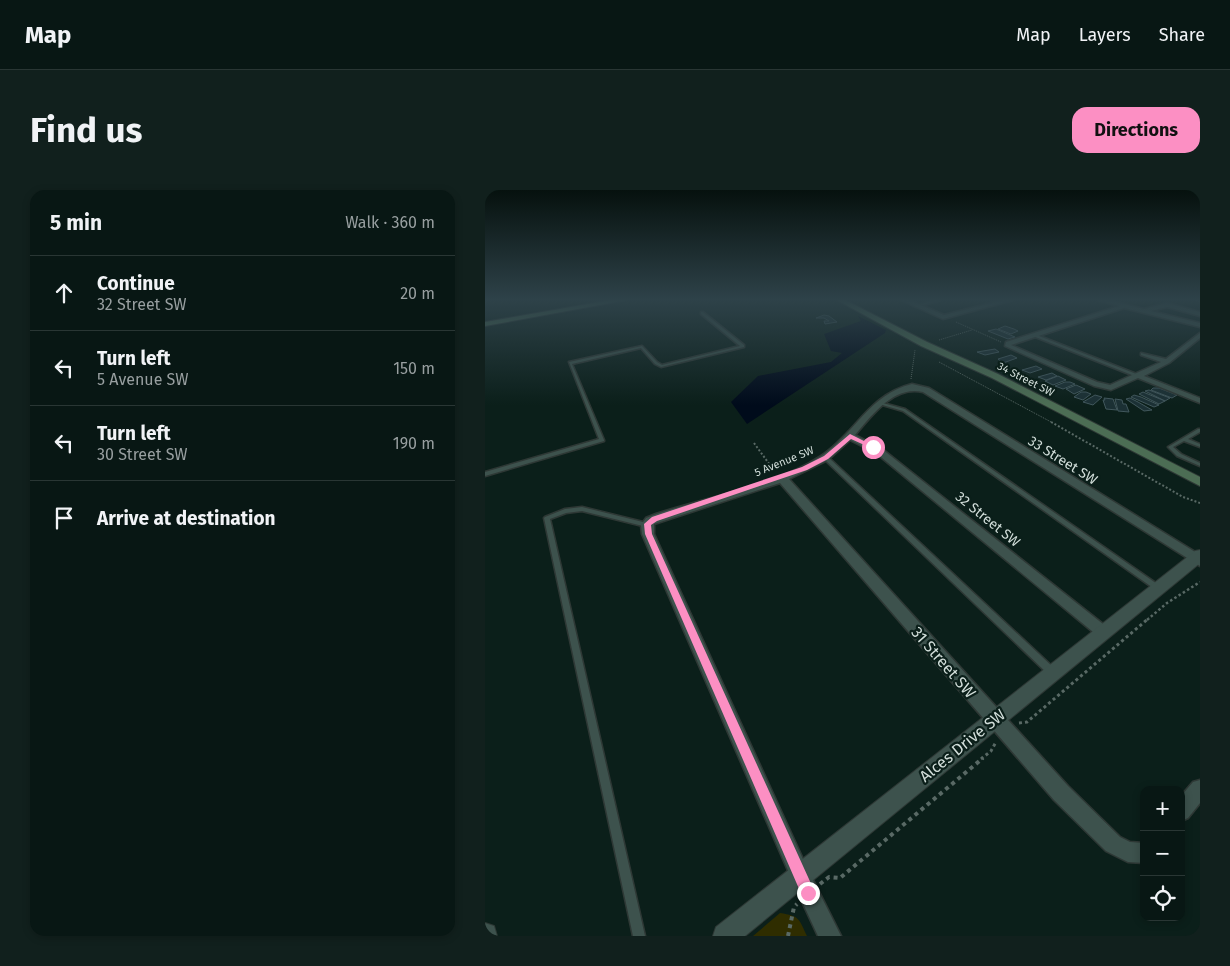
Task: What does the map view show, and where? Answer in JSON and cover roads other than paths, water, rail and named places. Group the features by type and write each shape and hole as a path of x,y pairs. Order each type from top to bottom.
{"main road":[{"name":"34 Street SW","path":"906,335 989,373 1200,482"}],"street":[{"path":"1034,335 1007,344 1010,348 1093,384 1107,388 1114,387 1167,362 1199,335"},
{"path":"1143,354 1167,362"},
{"path":"1138,376 1200,402"},
{"name":"5 Avenue SW","path":"647,524 654,519 781,478 826,458 850,436 880,403 910,386"},
{"name":"33 Street SW","path":"910,386 925,390 1199,558"},
{"name":"32 Street SW","path":"850,436 867,443 879,451 1103,632"},
{"name":"31 Street SW","path":"781,478 994,720 1061,793 1105,837 1120,848 1140,853"},
{"path":"647,524 648,534 800,875 830,936"},
{"name":"Alces Drive SW","path":"725,936 1158,588 1199,558"},
{"path":"1185,806 1200,789"}],"lane":[{"path":"485,474 602,440 570,364 642,347 661,366 743,346 729,335"},
{"path":"1034,335 1138,376"},
{"path":"880,403 904,410 1158,588"},
{"path":"1200,430 1170,447 1172,450 1200,465"},
{"path":"1184,439 1200,446"},
{"path":"826,458 1053,673"},
{"path":"639,936 547,518 565,511 582,509 647,524"}],"water":[{"path":"824,335 882,335 747,424 731,402 758,376 831,362 842,353 831,351"}]}
